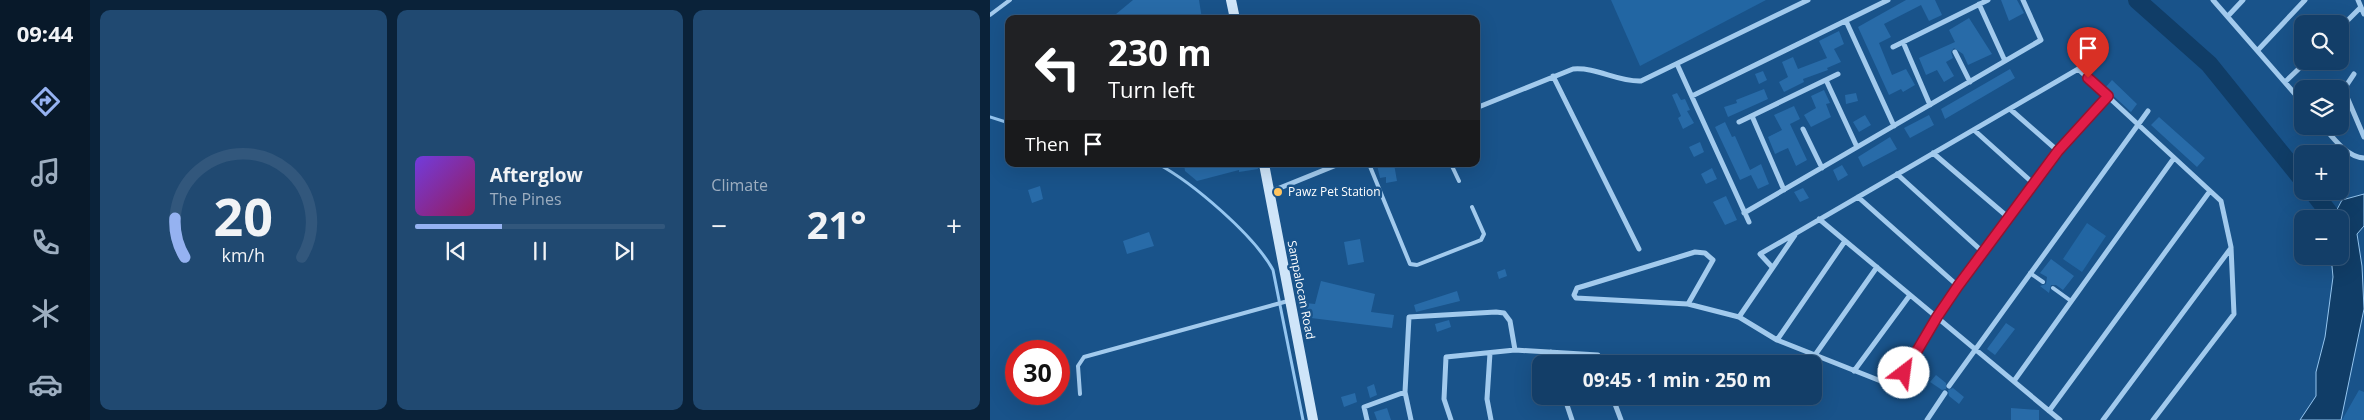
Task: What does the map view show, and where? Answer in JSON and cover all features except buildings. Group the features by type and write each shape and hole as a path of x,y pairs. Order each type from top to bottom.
{"main road":[{"path":"1231,0 1234,15"},
{"name":"Sampalocan Road","path":"1265,167 1313,420"}],"street":[{"path":"1480,106 1573,69 1586,68 1626,81 1641,81 1808,0"},
{"path":"1692,96 1888,0"},
{"path":"1893,47 1988,0"},
{"path":"1744,213 2042,40 2023,0"},
{"path":"2213,0 2294,93"},
{"path":"2228,16 2242,0"},
{"path":"2258,50 2305,0"},
{"path":"2358,0 2364,14"},
{"path":"1979,4 2005,61"},
{"path":"2349,19 2361,7"},
{"path":"1846,21 1894,126"},
{"path":"1903,42 1930,105"},
{"path":"1954,52 1970,82"},
{"path":"1772,267 1760,254 2092,61"},
{"path":"1677,64 1748,222"},
{"path":"2078,69 2221,201 2231,248 2234,314 2153,420"},
{"path":"2285,82 2298,70"},
{"path":"1739,122 1838,74"},
{"path":"2349,82 2354,74"},
{"path":"1553,76 1639,249"},
{"path":"1826,80 1857,147"},
{"path":"1822,359 1896,387 1937,317 1958,286 2058,151 2108,96"},
{"path":"2349,102 2364,137"},
{"path":"2010,109 2058,151"},
{"path":"1949,386 1974,348 2148,111"},
{"path":"1752,116 1784,190"},
{"path":"1803,129 1822,168"},
{"path":"1974,130 2034,184"},
{"path":"2331,135 2340,146 2364,158"},
{"path":"1933,153 2009,218"},
{"path":"2014,381 2174,158"},
{"path":"1269,192 1332,167"},
{"path":"1897,174 1984,253"},
{"path":"2049,411 2210,191"},
{"path":"1858,197 1958,286"},
{"path":"1819,219 2060,420"},
{"path":"1739,318 1772,267 1798,232"},
{"path":"1777,340 1845,241"},
{"path":"2103,420 2231,248"},
{"path":"1688,304 1712,260 1705,253 1695,252 1577,288 1574,295 1576,298 1688,304 1739,318 1777,340 1813,355"},
{"path":"1816,355 1876,267"},
{"path":"1854,371 1910,295"},
{"path":"1410,420 1405,392 1409,317 1504,313 1510,322 1514,350"},
{"path":"1451,420 1444,399 1446,357 1514,350 1598,355"},
{"path":"1490,352 1487,399 1491,420"},
{"path":"1367,420 1364,407 1405,392"},
{"path":"1926,420 1945,393"},
{"path":"1567,405 1572,420"},
{"path":"1615,405 1621,420"}],"lane":[{"path":"990,15 1010,0"},
{"path":"1370,167 1410,264 1417,265 1481,240 1484,234 1472,208"},
{"path":"1452,167 1459,181"},
{"path":"2030,273 2043,282"},
{"path":"2053,288 2071,301"},
{"path":"1080,394 1078,366 1084,356 1290,300"}],"shaded area":[{"path":"1611,0 1766,0 1640,66"},
{"path":"2364,194 2364,226 2357,234 2362,266 2364,309 2341,420 2300,420 2316,396 2316,372 2325,337 2333,277 2332,265 2349,265 2349,210 2337,210 2342,200 2349,200 2349,198"},
{"path":"2087,223 2106,236 2082,272 2063,259"},
{"path":"2359,390 2364,392 2364,420 2342,420"}],"waterway":[{"path":"2137,0 2209,64 2294,169"},
{"path":"990,117 1005,122"},
{"path":"1163,167 1222,211 1252,241 1273,270 1303,420"},
{"path":"2319,200 2327,210"}],"place":[{"name":"Pawz Pet Station","path":"1278,192"}],"route":[{"path":"1904,373 1958,286 2058,151 2108,96 2088,78"}]}
